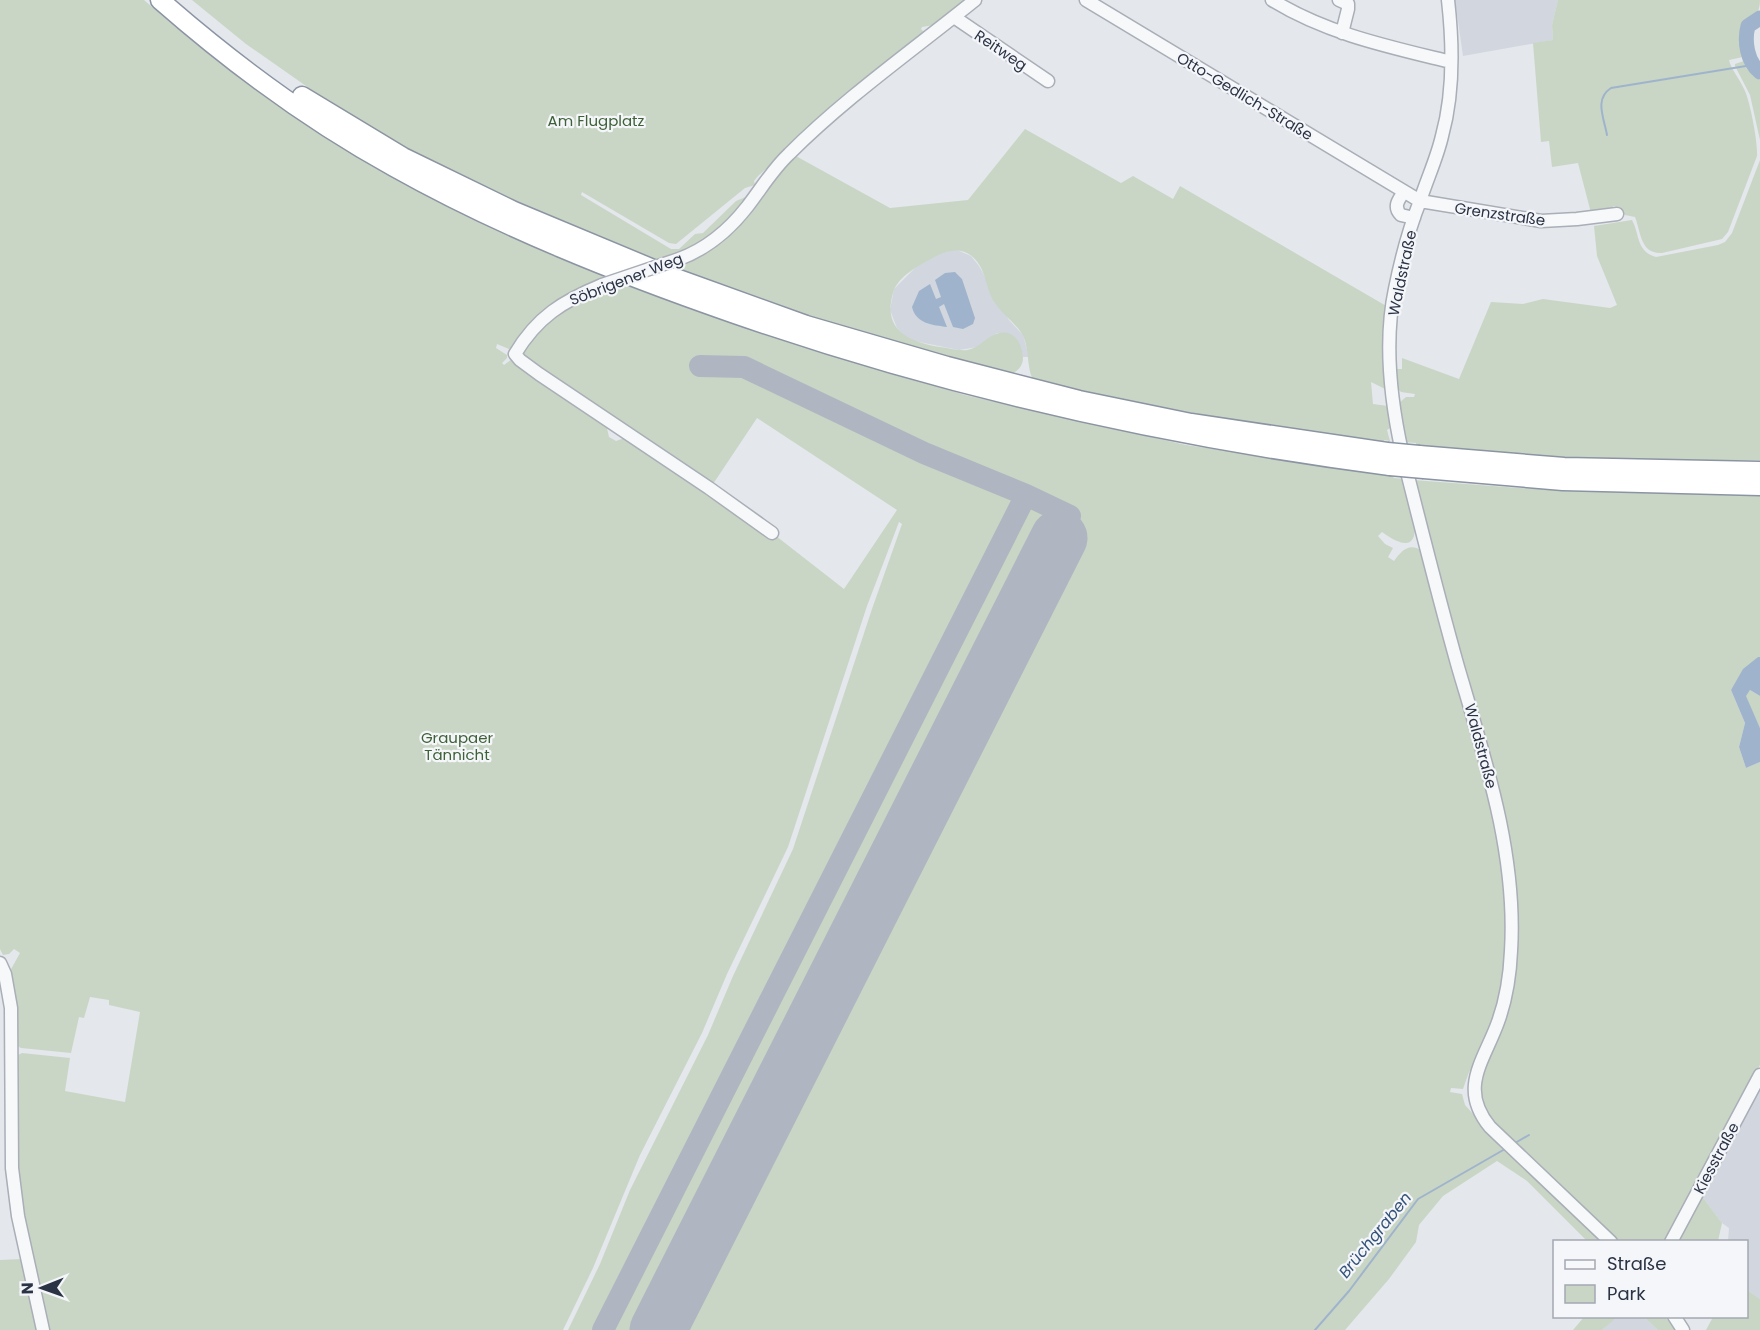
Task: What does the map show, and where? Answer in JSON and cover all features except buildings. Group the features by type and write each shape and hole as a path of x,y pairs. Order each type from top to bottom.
{"highway":[{"path":"160,0 273,90 331,130 393,167 505,222 665,290 805,338 938,378 1022,400 1190,436 1310,455 1564,467 1732,479 1760,486"},
{"path":"179,0 195,15 296,92 403,157 505,207 670,276 806,325 1023,387 1191,423 1388,459"},
{"path":"1732,479 1760,471"}],"street":[{"name":"Söbrigener Weg","path":"772,533 539,374 514,354 528,334 562,303 602,285 679,259 707,245 746,208 772,171 790,152 878,77 975,0"},
{"name":"Otto-Gedlich-Straße","path":"1086,0 1420,201"},
{"path":"1272,0 1320,25 1342,33 1451,62"},
{"path":"1339,0 1348,4 1342,33"},
{"name":"Waldstraße","path":"1448,0 1451,62 1449,99 1442,137 1414,218 1392,307 1393,393 1402,452 1455,654 1488,768 1505,850 1512,918 1507,983 1497,1023 1476,1073 1474,1092 1483,1119 1609,1240"},
{"name":"Reitweg","path":"954,17 1048,81"},
{"path":"1404,192 1398,200 1397,209 1401,215 1414,218"},
{"name":"Grenzstraße","path":"1420,201 1541,220 1577,219 1617,214"},
{"path":"2,972 11,1008 12,1168 18,1216 43,1330"},
{"name":"Kiesstraße","path":"1672,1240 1760,1074"}],"shaded area":[{"path":"1455,0 1558,0 1552,25 1553,40 1463,56"},
{"path":"957,250 971,256 979,266 1009,320 1023,335 1029,357 1023,357 1021,347 1009,334 997,333 978,347 959,350 914,341 904,336 897,328 890,310 894,289 917,266 943,251"},
{"path":"1760,1082 1760,1299 1748,1291 1748,1240 1728,1240 1729,1228 1722,1223 1701,1195"},
{"path":"1615,1318 1645,1318 1658,1330 1602,1330"}],"green space":[{"name":"Graupaer Tännicht","path":"0,0 144,0 225,67 311,128 356,156 401,182 495,229 604,275 602,280 588,284 526,329 513,347 509,349 497,344 496,348 507,355 502,363 504,365 512,359 606,424 609,437 616,441 627,437 776,536 844,589 897,510 757,418 711,487 524,361 521,352 531,334 576,299 624,283 797,344 965,395 1186,445 1392,475 1394,478 1405,479 1414,516 1413,538 1408,543 1398,541 1382,532 1378,536 1385,544 1393,548 1388,557 1394,561 1410,547 1423,552 1472,727 1495,823 1505,889 1506,954 1498,1009 1463,1089 1451,1088 1450,1092 1462,1094 1465,1105 1509,1154 1600,1240 1586,1240 1527,1181 1497,1161 1443,1196 1419,1225 1416,1242 1389,1279 1345,1330 568,1330 600,1264 630,1190 708,1035 793,849 902,524 899,522 867,606 788,847 727,974 702,1033 640,1155 593,1268 563,1330 49,1330 31,1260 15,1167 16,1056 22,1053 70,1058 65,1091 125,1102 140,1012 109,1005 109,1000 90,997 84,1018 79,1017 71,1053 21,1048 16,1045 10,971 20,953 14,949 9,954 3,955 0,949"},
{"name":"Am Flugplatz","path":"192,0 971,0 934,25 922,27 924,32 803,136 799,135 796,138 797,142 758,176 754,181 755,185 745,188 676,244 669,243 582,192 581,195 671,249 679,249 695,234 703,233 736,201 748,196 750,198 706,242 656,262 518,205 407,150 346,114 246,44"},
{"path":"1558,0 1760,0 1757,15 1744,44 1743,57 1729,60 1749,102 1757,156 1728,232 1722,239 1662,253 1649,250 1642,241 1635,217 1625,215 1620,207 1613,206 1613,209 1591,213 1578,163 1552,167 1549,141 1541,142 1533,43 1553,40 1552,25"},
{"path":"1744,61 1746,68 1760,80 1760,140 1750,95 1735,66"},
{"path":"1025,129 1121,183 1133,176 1173,199 1180,186 1388,307 1389,391 1371,382 1373,404 1388,406 1390,428 1387,430 1390,441 1253,423 1124,400 1038,381 1032,378 1024,338 993,300 980,266 969,254 963,252 950,251 936,256 898,282 891,306 891,316 895,325 901,332 918,342 964,350 972,349 1002,332 1008,333 1015,337 1022,350 1023,361 1017,371 1003,374 841,327 677,268 678,264 694,258 794,155 890,208 968,200"},
{"path":"1760,160 1760,460 1733,460 1733,463 1565,458 1416,446 1416,443 1403,442 1398,404 1406,397 1414,397 1415,394 1401,392 1397,388 1396,369 1402,369 1402,358 1459,379 1491,302 1523,304 1543,299 1610,308 1617,305 1597,256 1594,226 1632,220 1642,247 1656,257 1718,245 1725,242 1732,233"},
{"path":"1413,480 1519,488 1760,496 1760,657 1731,690 1745,723 1739,747 1746,768 1760,762 1760,1065 1666,1240 1618,1240 1516,1147 1484,1107 1478,1091 1478,1083 1482,1069 1499,1035 1507,1009 1507,821 1499,802"},
{"path":"1750,690 1760,696 1760,728 1745,696"},
{"path":"1701,1195 1722,1223 1718,1240 1677,1240"},
{"path":"22,1259 38,1330 0,1330 0,1260"},
{"path":"1748,1291 1760,1299 1760,1330 1706,1330 1712,1318 1748,1318"},
{"path":"1583,1318 1616,1318 1602,1330 1573,1330"},
{"path":"1645,1318 1666,1318 1676,1330 1658,1330"}],"water":[{"path":"1760,14 1760,23 1753,29 1752,48 1755,55 1743,57 1744,31 1749,21"},
{"path":"955,272 962,279 975,318 973,324 963,329 953,327 944,304 939,307 947,327 931,324 917,317 912,307 919,291 930,284 936,299 941,297 935,280 945,273"},
{"path":"1760,657 1760,696 1750,690 1746,696 1760,728 1760,762 1746,768 1739,747 1745,723 1731,690 1743,669"}],"waterway":[{"path":"1760,18 1748,26 1746,38 1749,57 1760,72"},
{"path":"1607,135 1601,103 1606,92 1611,88 1746,66"},
{"name":"Brüchgraben","path":"1515,1143 1529,1135"},
{"name":"Brüchgraben","path":"1315,1330 1349,1291 1418,1199 1505,1149"}],"taxiway":[{"path":"700,366 744,367 924,453 1026,495"},
{"path":"603,1330 1026,495 1070,516 1059,538"}],"runway":[{"path":"658,1330 1059,538"}]}
